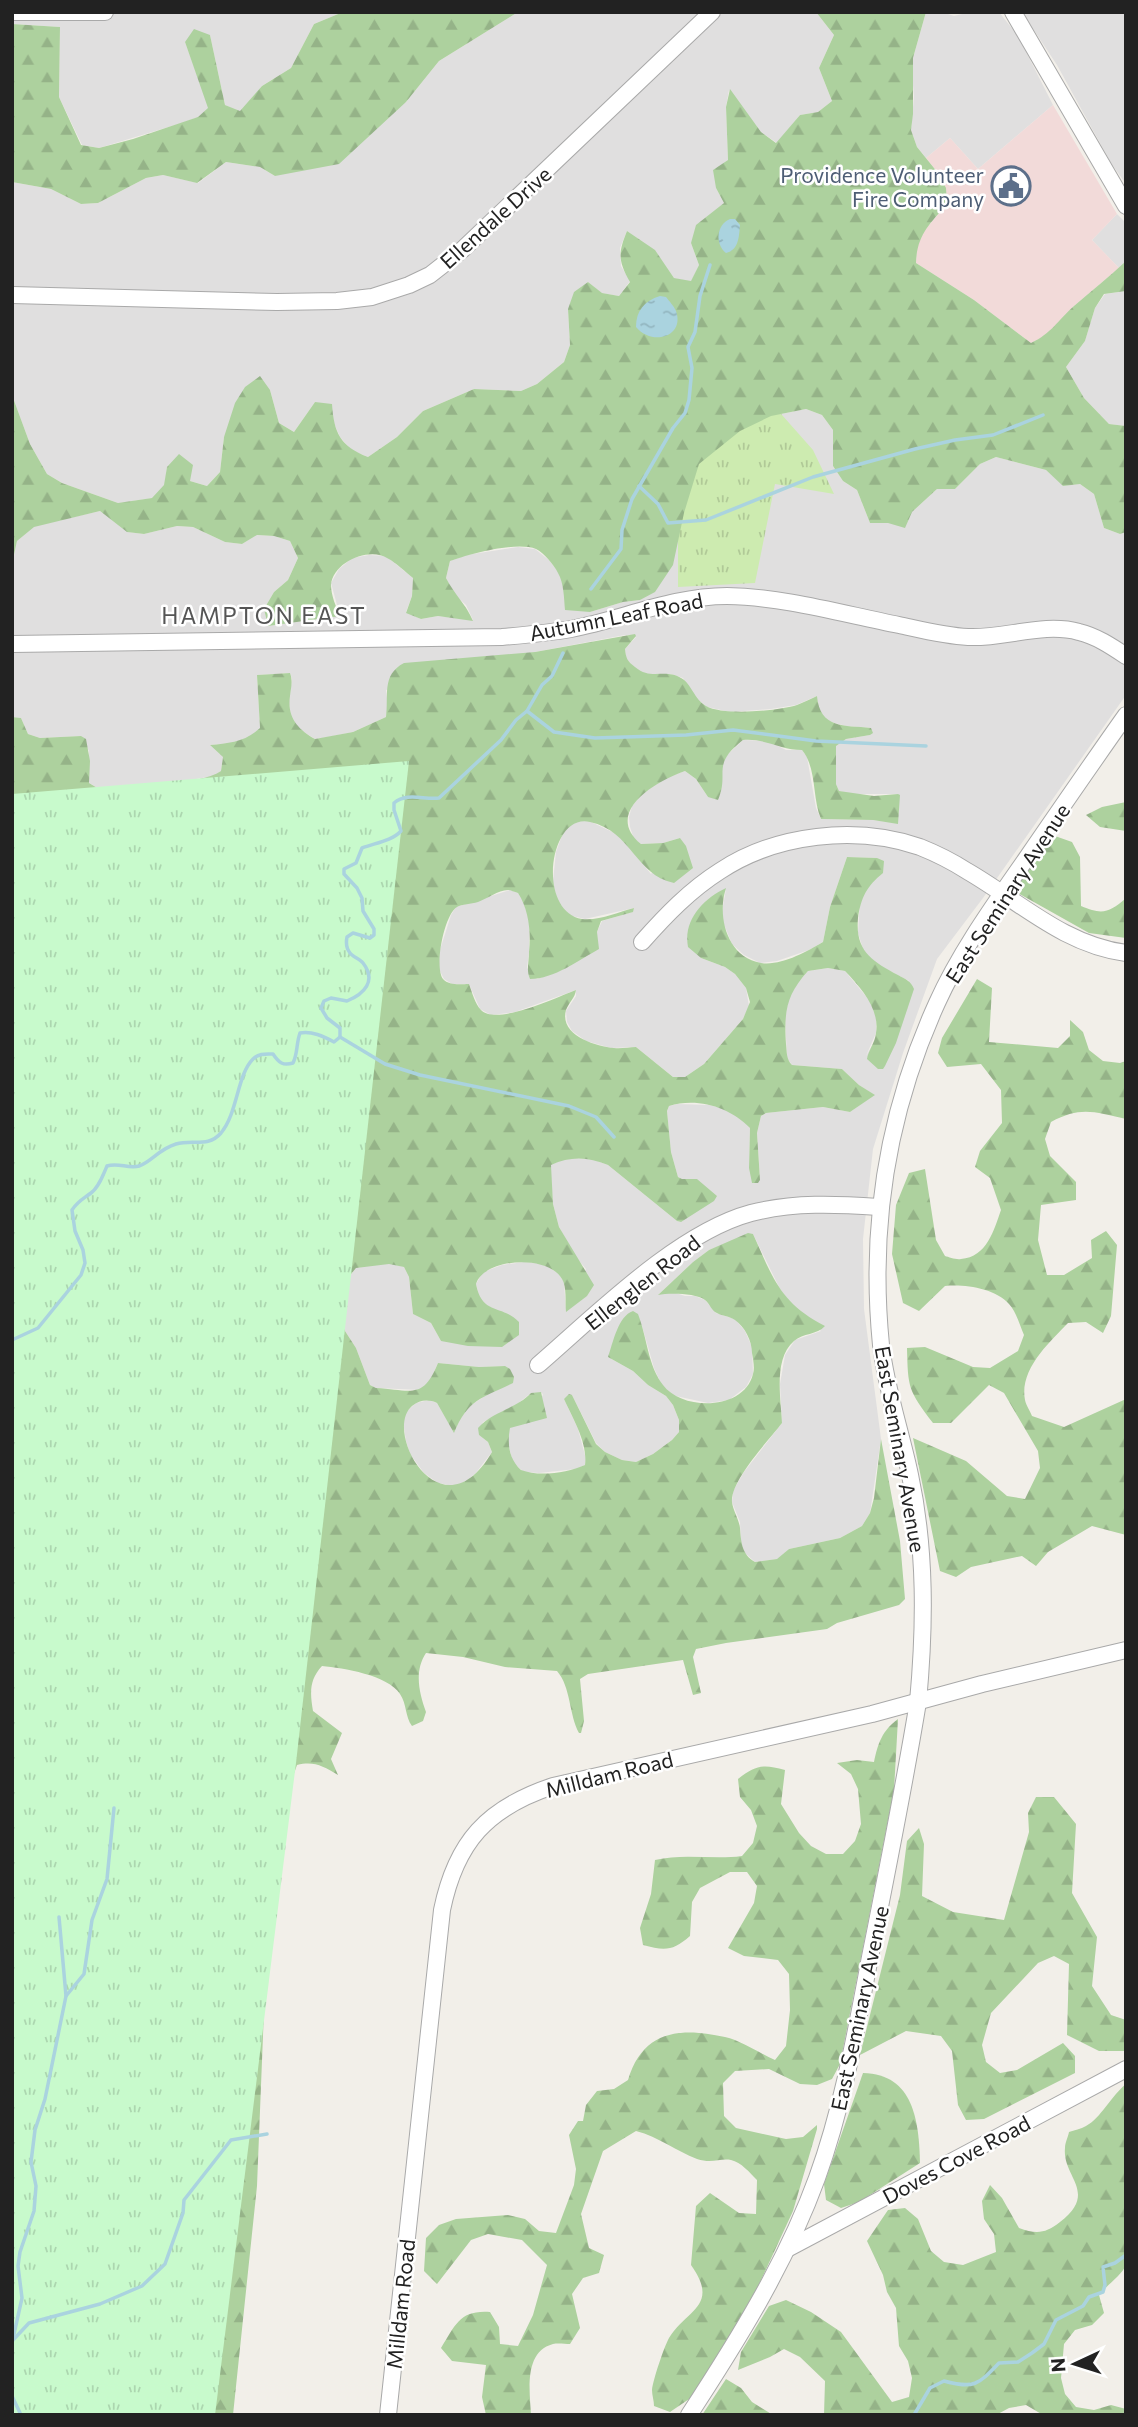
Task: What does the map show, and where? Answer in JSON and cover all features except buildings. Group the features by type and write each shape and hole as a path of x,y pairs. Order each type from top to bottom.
{"street":[{"path":"12,12 105,12"},
{"name":"Ellendale Drive","path":"12,295 320,302 372,297 409,285 430,275 462,250 712,12"},
{"path":"1013,12 1126,206"},
{"name":"Autumn Leaf Road","path":"12,644 502,637 572,629 695,598 725,596 754,597 795,604 956,636 993,636 1057,629 1077,631 1098,638 1126,656"},
{"name":"East Seminary Avenue","path":"689,2415 758,2305 787,2249 817,2179 837,2117 853,2048 918,1702 924,1634 920,1538 910,1476 881,1348 878,1290 880,1207 899,1104 917,1051 959,961 1002,893 1126,715"},
{"path":"642,942 688,894 722,869 762,850 807,838 863,837 889,839 921,848 966,870 1055,929 1087,943 1126,953"},
{"name":"Ellenglen Road","path":"538,1365 653,1267 692,1239 718,1225 750,1213 792,1205 825,1203 880,1207"},
{"name":"Milldam Road","path":"388,2415 442,1910 455,1864 483,1824 527,1795 553,1786 918,1702 1126,1650"},
{"name":"Doves Cove Road","path":"787,2249 1126,2069"}],"shaded area":[{"path":"12,12 343,12 314,24 291,68 262,86 240,112 225,105 210,35 185,42 209,108 198,117 182,123 99,148 82,145 59,97 60,27 12,24"},
{"path":"518,12 816,12 834,35 819,68 832,101 818,112 800,115 777,143 761,132 729,90 726,107 728,160 716,188 724,203 691,243 699,265 691,282 674,278 655,251 627,231 620,248 621,266 630,281 619,296 601,293 588,282 568,309 570,345 564,362 537,384 521,391 474,389 423,411 397,437 368,457 351,450 340,437 333,421 315,402 294,432 279,423 270,390 224,437 220,472 207,486 190,481 167,467 165,485 153,498 118,503 62,483 47,474 30,444 12,395 12,182 51,189 81,204 98,203 146,178 163,175 198,183 226,162 260,167 275,176 406,102 439,61"},
{"path":"926,12 942,12 954,16 970,12 999,12 1018,36 1053,105 978,169 950,138 926,158 917,147 911,130 913,58"},
{"path":"1022,12 1126,12 1126,184 1111,163 1057,65"},
{"path":"1053,105 1117,214 1092,240 1119,268 1073,307 1047,335 1031,343 974,300 916,263 917,247 924,231 947,204 938,173 926,158 950,138 978,169"},
{"path":"1117,214 1126,223 1126,261 1119,268 1092,240"},
{"path":"1126,291 1126,426 1109,424 1084,398 1066,367 1085,341 1095,308 1105,294"},
{"path":"806,409 822,415 833,430 833,466 843,481 857,490 870,523 888,523 912,512 937,489 955,489 980,464 996,457 1046,470 1063,485 1080,484 1094,494 1104,528 1120,534 1126,532 1126,695 937,959 903,1053 873,1149 863,1239 864,1309 881,1439 870,1513 862,1526 840,1538 789,1549 778,1559 755,1562 745,1553 741,1543 740,1522 732,1502 733,1491 744,1472 782,1423 780,1384 785,1355 795,1340 821,1331 791,1304 780,1289 753,1234 709,1250 659,1294 673,1292 695,1296 705,1300 716,1313 735,1319 745,1331 752,1347 753,1374 746,1387 729,1400 708,1403 671,1395 661,1384 654,1368 642,1326 608,1357 633,1371 648,1385 666,1396 673,1405 679,1420 679,1432 672,1440 636,1462 622,1460 605,1452 596,1443 572,1395 564,1399 578,1429 586,1459 585,1465 576,1469 524,1472 513,1463 507,1440 510,1428 543,1395 531,1393 516,1405 483,1422 479,1435 488,1442 492,1452 475,1474 462,1484 454,1486 438,1483 424,1473 410,1454 403,1421 406,1412 416,1403 429,1400 437,1403 454,1432 461,1415 482,1398 505,1366 479,1367 438,1363 428,1385 421,1390 376,1388 370,1385 356,1348 345,1331 343,1319 347,1279 356,1268 369,1265 389,1263 404,1267 409,1277 413,1314 431,1323 441,1341 509,1314 491,1309 480,1300 476,1284 483,1272 502,1265 541,1263 558,1273 564,1282 566,1311 586,1269 559,1227 553,1204 550,1165 577,1158 608,1165 681,1222 682,1179 678,1177 671,1152 667,1111 669,1106 709,1105 726,1109 742,1119 750,1128 749,1168 760,1180 757,1133 761,1116 766,1113 823,1107 850,1112 874,1095 842,1069 792,1065 787,1058 785,1015 789,998 808,971 828,968 845,971 869,1000 876,1016 876,1033 866,1056 909,981 878,965 868,956 858,933 860,900 870,884 883,872 877,858 847,857 830,907 823,942 777,961 760,963 744,955 732,944 721,917 726,889 701,958 735,974 746,988 749,1006 743,1019 704,1064 685,1077 673,1077 636,1047 611,1048 586,1041 572,1031 567,1022 566,1011 576,996 576,990 515,1012 491,1015 480,1009 469,984 452,984 444,979 439,969 439,953 456,907 510,890 518,893 523,900 529,919 527,968 537,979 570,966 597,932 602,921 632,912 634,908 585,919 572,916 563,910 555,895 553,881 556,852 564,830 575,821 589,821 619,835 651,874 680,838 663,843 641,844 634,839 630,827 632,806 644,792 668,777 685,771 696,779 708,797 721,793 721,769 726,756 743,740 768,741 786,750 802,750 807,757 816,808 821,819 897,823 898,794 852,794 839,791 836,784 836,745 846,739 870,735 871,728 827,721 818,709 817,696 796,705 771,709 730,712 707,707 696,698 683,678 671,674 644,675 631,664 626,659 625,649 636,637 625,635 535,652 386,690 386,717 353,732 315,739 297,727 291,717 290,673 257,675 260,728 253,735 236,743 210,745 223,757 221,771 214,776 184,781 99,789 89,783 89,751 81,736 40,738 28,734 21,718 12,717 12,564 17,541 34,526 100,511 128,532 144,534 177,526 193,527 225,542 242,544 256,535 274,536 290,541 298,558 288,580 274,592 264,609 268,626 340,616 331,583 339,569 352,558 369,555 386,556 413,578 412,596 406,612 421,619 438,616 473,620 466,605 453,593 446,578 450,561 466,555 518,547 535,549 549,560 590,612 640,600 684,513 771,416"}],"green space":[{"path":"343,12 518,12 439,61 406,102 339,164 275,176 260,167 226,162 197,183 163,175 146,178 98,203 81,204 51,189 12,182 12,24 60,27 59,97 81,145 99,148 198,117 208,108 185,42 194,29 210,35 225,105 240,111 262,86 291,68 314,24"},
{"path":"816,12 926,12 913,58 911,130 917,147 938,173 946,188 947,204 922,238 916,263 974,300 1031,343 1049,331 1126,261 1126,291 1104,294 1095,308 1085,341 1066,367 1084,398 1109,424 1126,426 1126,532 1120,534 1104,528 1094,494 1080,484 1063,486 1046,470 996,457 980,464 955,489 937,489 912,512 905,528 888,523 870,523 857,490 843,481 833,466 833,430 822,415 806,409 771,416 740,431 699,464 684,513 673,565 655,592 640,600 590,612 565,610 558,573 542,553 528,547 505,547 450,561 446,578 473,621 438,616 421,619 406,613 412,596 413,578 391,560 371,554 345,563 333,577 332,593 340,616 268,626 264,609 274,592 288,580 298,558 290,541 257,535 242,544 225,542 193,527 177,526 144,534 127,532 100,511 34,527 17,541 12,564 12,395 30,444 47,474 62,483 118,503 152,498 164,485 167,467 179,454 193,465 190,481 207,486 220,472 224,437 235,403 245,387 260,376 270,390 279,423 294,432 315,402 332,404 340,437 358,453 368,457 397,437 423,411 474,389 521,391 537,384 564,362 570,345 568,309 574,292 588,282 602,293 619,296 630,282 621,257 627,231 655,250 674,278 691,281 699,265 691,243 696,225 724,203 716,188 713,170 728,160 726,107 730,89 761,132 776,143 800,115 818,112 832,101 819,68 834,35"},
{"path":"767,398 813,450 834,494 775,484 755,583 678,587 678,466"},
{"path":"635,634 625,649 630,663 647,673 669,674 681,678 706,706 725,711 764,711 797,705 817,696 819,707 828,720 843,725 871,728 873,733 870,735 846,739 836,746 836,784 839,791 874,796 900,795 898,824 873,820 821,819 810,765 802,750 743,740 727,756 724,763 718,800 708,797 696,779 685,771 649,790 631,809 628,820 631,832 641,844 663,843 680,838 686,846 693,868 674,883 650,871 625,843 604,827 590,822 576,823 565,832 557,846 553,864 558,899 567,912 588,919 634,908 633,912 601,921 597,932 599,949 548,976 530,979 527,914 518,893 504,890 478,902 459,906 452,912 444,930 440,953 440,973 443,979 452,984 469,984 481,1010 500,1015 527,1009 576,990 566,1010 565,1019 580,1038 606,1047 636,1047 673,1077 685,1077 704,1064 743,1019 750,1002 746,988 735,974 701,958 688,947 689,928 696,911 726,888 723,899 724,922 732,944 749,959 761,963 785,960 823,942 830,907 847,857 877,858 884,861 883,873 869,887 863,898 858,918 859,939 873,960 908,981 914,989 896,1043 885,1066 878,1069 867,1059 875,1037 875,1016 863,992 845,971 828,968 808,971 791,996 786,1022 787,1055 792,1065 842,1069 875,1095 850,1112 823,1107 766,1113 761,1116 757,1133 758,1183 752,1183 749,1168 750,1128 742,1121 723,1109 702,1103 669,1106 667,1111 671,1152 678,1177 697,1179 717,1196 714,1201 681,1222 608,1165 580,1159 551,1165 553,1204 559,1227 594,1285 587,1296 566,1312 564,1282 555,1271 544,1266 517,1262 503,1264 481,1275 476,1284 483,1301 519,1322 519,1335 502,1347 468,1346 441,1341 431,1323 413,1314 409,1277 404,1267 389,1264 356,1268 347,1279 343,1319 345,1331 356,1348 370,1385 376,1388 407,1391 421,1388 433,1375 438,1363 479,1367 505,1366 510,1369 514,1377 513,1383 484,1396 471,1406 454,1433 437,1403 424,1401 412,1406 405,1419 405,1436 411,1455 422,1471 437,1482 454,1485 473,1476 492,1452 488,1442 479,1435 478,1428 531,1393 541,1392 547,1418 510,1428 510,1451 521,1470 553,1473 585,1465 582,1440 564,1399 569,1394 572,1395 596,1444 622,1460 636,1462 672,1440 679,1432 679,1420 666,1396 648,1385 633,1371 608,1357 623,1318 633,1311 638,1314 654,1369 672,1394 697,1403 726,1401 738,1395 747,1386 754,1369 751,1344 742,1326 715,1312 701,1298 682,1294 658,1295 709,1250 748,1233 753,1234 780,1288 798,1308 825,1326 798,1338 787,1349 780,1380 782,1423 744,1472 733,1493 732,1502 743,1548 747,1556 755,1562 777,1559 789,1549 840,1538 862,1526 870,1513 874,1498 881,1439 900,1541 905,1599 899,1605 837,1623 827,1629 696,1649 693,1657 701,1693 693,1695 683,1660 588,1674 580,1679 584,1721 581,1733 576,1726 565,1685 557,1671 505,1667 463,1657 426,1653 420,1667 419,1682 426,1712 423,1721 412,1726 402,1698 394,1687 376,1677 322,1666 313,1682 313,1711 342,1733 331,1759 338,1775 318,1765 297,1765 289,1788 269,1885 257,2186 233,2415 12,2415 12,717 21,718 28,734 40,738 81,736 86,739 90,761 89,783 99,789 162,785 197,780 221,771 223,757 210,745 243,739 260,728 257,675 290,673 292,717 299,727 315,739 353,732 386,717 389,680 404,663 535,652"},
{"path":"409,761 296,1763 215,2415 12,2415 12,794"},
{"path":"1126,802 1126,831 1100,827 1086,815 1102,807"},
{"path":"1055,836 1072,842 1080,857 1081,906 1094,911 1105,911 1126,898 1126,938 1089,933 1014,891 1037,841"},
{"path":"977,979 992,988 989,1042 1058,1048 1070,1036 1070,1020 1083,1032 1089,1050 1103,1061 1126,1061 1126,1119 1079,1112 1051,1122 1045,1139 1050,1156 1076,1182 1076,1200 1041,1205 1038,1240 1047,1275 1064,1275 1092,1258 1091,1240 1106,1231 1117,1245 1111,1316 1103,1333 1086,1322 1068,1323 1037,1357 1024,1389 1032,1416 1064,1427 1126,1399 1126,1535 1092,1526 1048,1552 1036,1566 1022,1556 971,1567 956,1577 940,1571 913,1438 966,1461 1007,1496 1025,1499 1040,1468 1038,1451 1004,1393 989,1385 951,1423 933,1423 914,1395 909,1381 907,1348 925,1347 973,1367 990,1368 1018,1351 1024,1335 1011,1307 996,1294 988,1291 945,1286 919,1311 903,1303 892,1254 896,1205 909,1173 925,1169 936,1240 945,1256 959,1259 977,1253 988,1241 1001,1210 990,1178 975,1167 980,1151 1002,1123 1001,1090 981,1064 947,1067 938,1053 942,1038"},
{"path":"898,1719 894,1790 840,2064 832,2079 817,2085 800,2084 769,2069 735,2071 723,2083 724,2116 736,2128 786,2139 803,2137 817,2125 793,2211 743,2319 698,2393 670,2412 654,2406 653,2385 667,2342 702,2298 699,2279 691,2265 696,2206 710,2193 739,2213 756,2214 757,2180 735,2161 697,2159 636,2131 603,2151 581,2214 589,2248 604,2255 599,2273 583,2278 572,2294 580,2328 570,2344 553,2344 543,2348 537,2355 530,2374 531,2415 486,2415 482,2397 486,2365 452,2361 441,2348 460,2320 480,2312 490,2312 499,2327 500,2344 518,2346 533,2315 547,2265 522,2240 488,2234 471,2240 437,2284 424,2271 426,2238 439,2225 456,2219 508,2215 525,2219 539,2231 556,2233 574,2185 576,2169 569,2135 578,2121 583,2121 586,2105 597,2091 614,2089 628,2080 635,2063 653,2042 678,2033 709,2034 738,2041 775,2060 786,2046 790,2010 789,1974 778,1960 744,1956 728,1948 754,1903 757,1886 747,1872 730,1872 700,1888 692,1902 690,1936 679,1945 663,1949 643,1945 640,1928 651,1894 655,1860 742,1856 753,1843 757,1826 751,1810 740,1797 738,1779 755,1768 765,1767 785,1770 781,1804 799,1833 811,1846 826,1854 843,1854 855,1841 861,1824 858,1789 851,1774 837,1763 857,1760 874,1762 881,1738"},
{"path":"1036,1797 1054,1797 1076,1824 1072,1893 1097,1937 1092,1986 1111,2015 1126,2020 1126,2051 1099,2051 1067,2035 1069,1964 1054,1956 1038,1963 991,2013 982,2045 986,2062 1000,2073 1017,2070 1063,2043 1075,2056 1075,2073 984,2119 966,2120 958,2105 952,2051 941,2036 906,2031 860,2055 900,1895 907,1841 919,1828 924,1844 922,1896 953,1912 1004,1920 1029,1832 1028,1813"},
{"path":"863,2073 880,2075 903,2091 915,2117 920,2163 859,2202 841,2208 826,2200 824,2184"},
{"path":"1126,2084 1126,2265 1099,2295 1104,2313 1092,2325 1075,2330 1064,2344 1061,2378 1065,2394 1076,2407 1094,2410 1111,2405 1126,2409 1126,2415 1043,2415 1026,2405 1009,2408 996,2415 824,2415 825,2381 800,2357 784,2349 738,2370 741,2352 769,2306 786,2300 811,2312 841,2332 892,2402 909,2397 912,2378 908,2361 899,2346 896,2308 867,2241 888,2210 905,2208 918,2219 931,2251 944,2262 963,2265 996,2252 994,2234 984,2219 982,2201 990,2185 1002,2198 1019,2228 1035,2232 1050,2229 1071,2211 1077,2202 1076,2185 1066,2158 1065,2146 1069,2132 1091,2122"},
{"path":"726,2379 741,2388 752,2402 773,2415 702,2415"}],"water":[{"path":"730,219 735,219 740,225 739,234 734,249 726,253 720,245 719,235 722,226"},
{"path":"660,296 666,297 675,309 678,320 672,332 659,337 643,333 636,327 639,311 645,304"}],"waterway":[{"path":"591,589 621,549 622,530 632,499 673,428 685,413 692,368 688,347 695,332 700,296 710,265"},
{"path":"639,486 658,504 668,523 706,520 813,477 915,449 993,435 1043,415"},
{"path":"12,1340 38,1328 81,1275 85,1263 72,1210 96,1188 107,1166 139,1166 176,1144 206,1142 216,1138 227,1124 244,1074 255,1057 273,1054 281,1063 290,1064 295,1059 300,1033 317,1035 334,1042 340,1037 340,1028 327,1018 321,1008 324,1001 331,998 347,1001 359,995 367,986 367,970 349,951 347,937 353,933 370,938 374,935 374,929 363,911 362,898 344,874 344,869 356,863 362,848 388,839 401,831 394,803 410,797 439,798 501,740 516,720 527,711 542,685 552,676 563,653"},
{"path":"527,711 554,732 595,738 686,735 733,730 816,741 926,746"},
{"path":"340,1037 385,1064 420,1075 569,1106 596,1117 614,1137"},
{"path":"66,1996 84,1974 92,1920 107,1879 114,1808"},
{"path":"12,2343 22,2298 18,2266 20,2252 34,2211 36,2186 31,2162 35,2130 45,2099 66,1996 59,1917"},
{"path":"14,2339 29,2323 100,2304 142,2286 165,2264 183,2213 184,2200 231,2140 267,2134"},
{"path":"914,2415 930,2388 944,2381 962,2385 975,2383 999,2363 1018,2362 1044,2344 1056,2320 1083,2306 1089,2297 1103,2292 1103,2267 1126,2255"},
{"path":"12,2396 21,2415"}],"place":[{"name":"Providence Volunteer Fire Company","path":"1011,186"}],"district":[{"name":"HAMPTON EAST","path":"264,615"}]}
